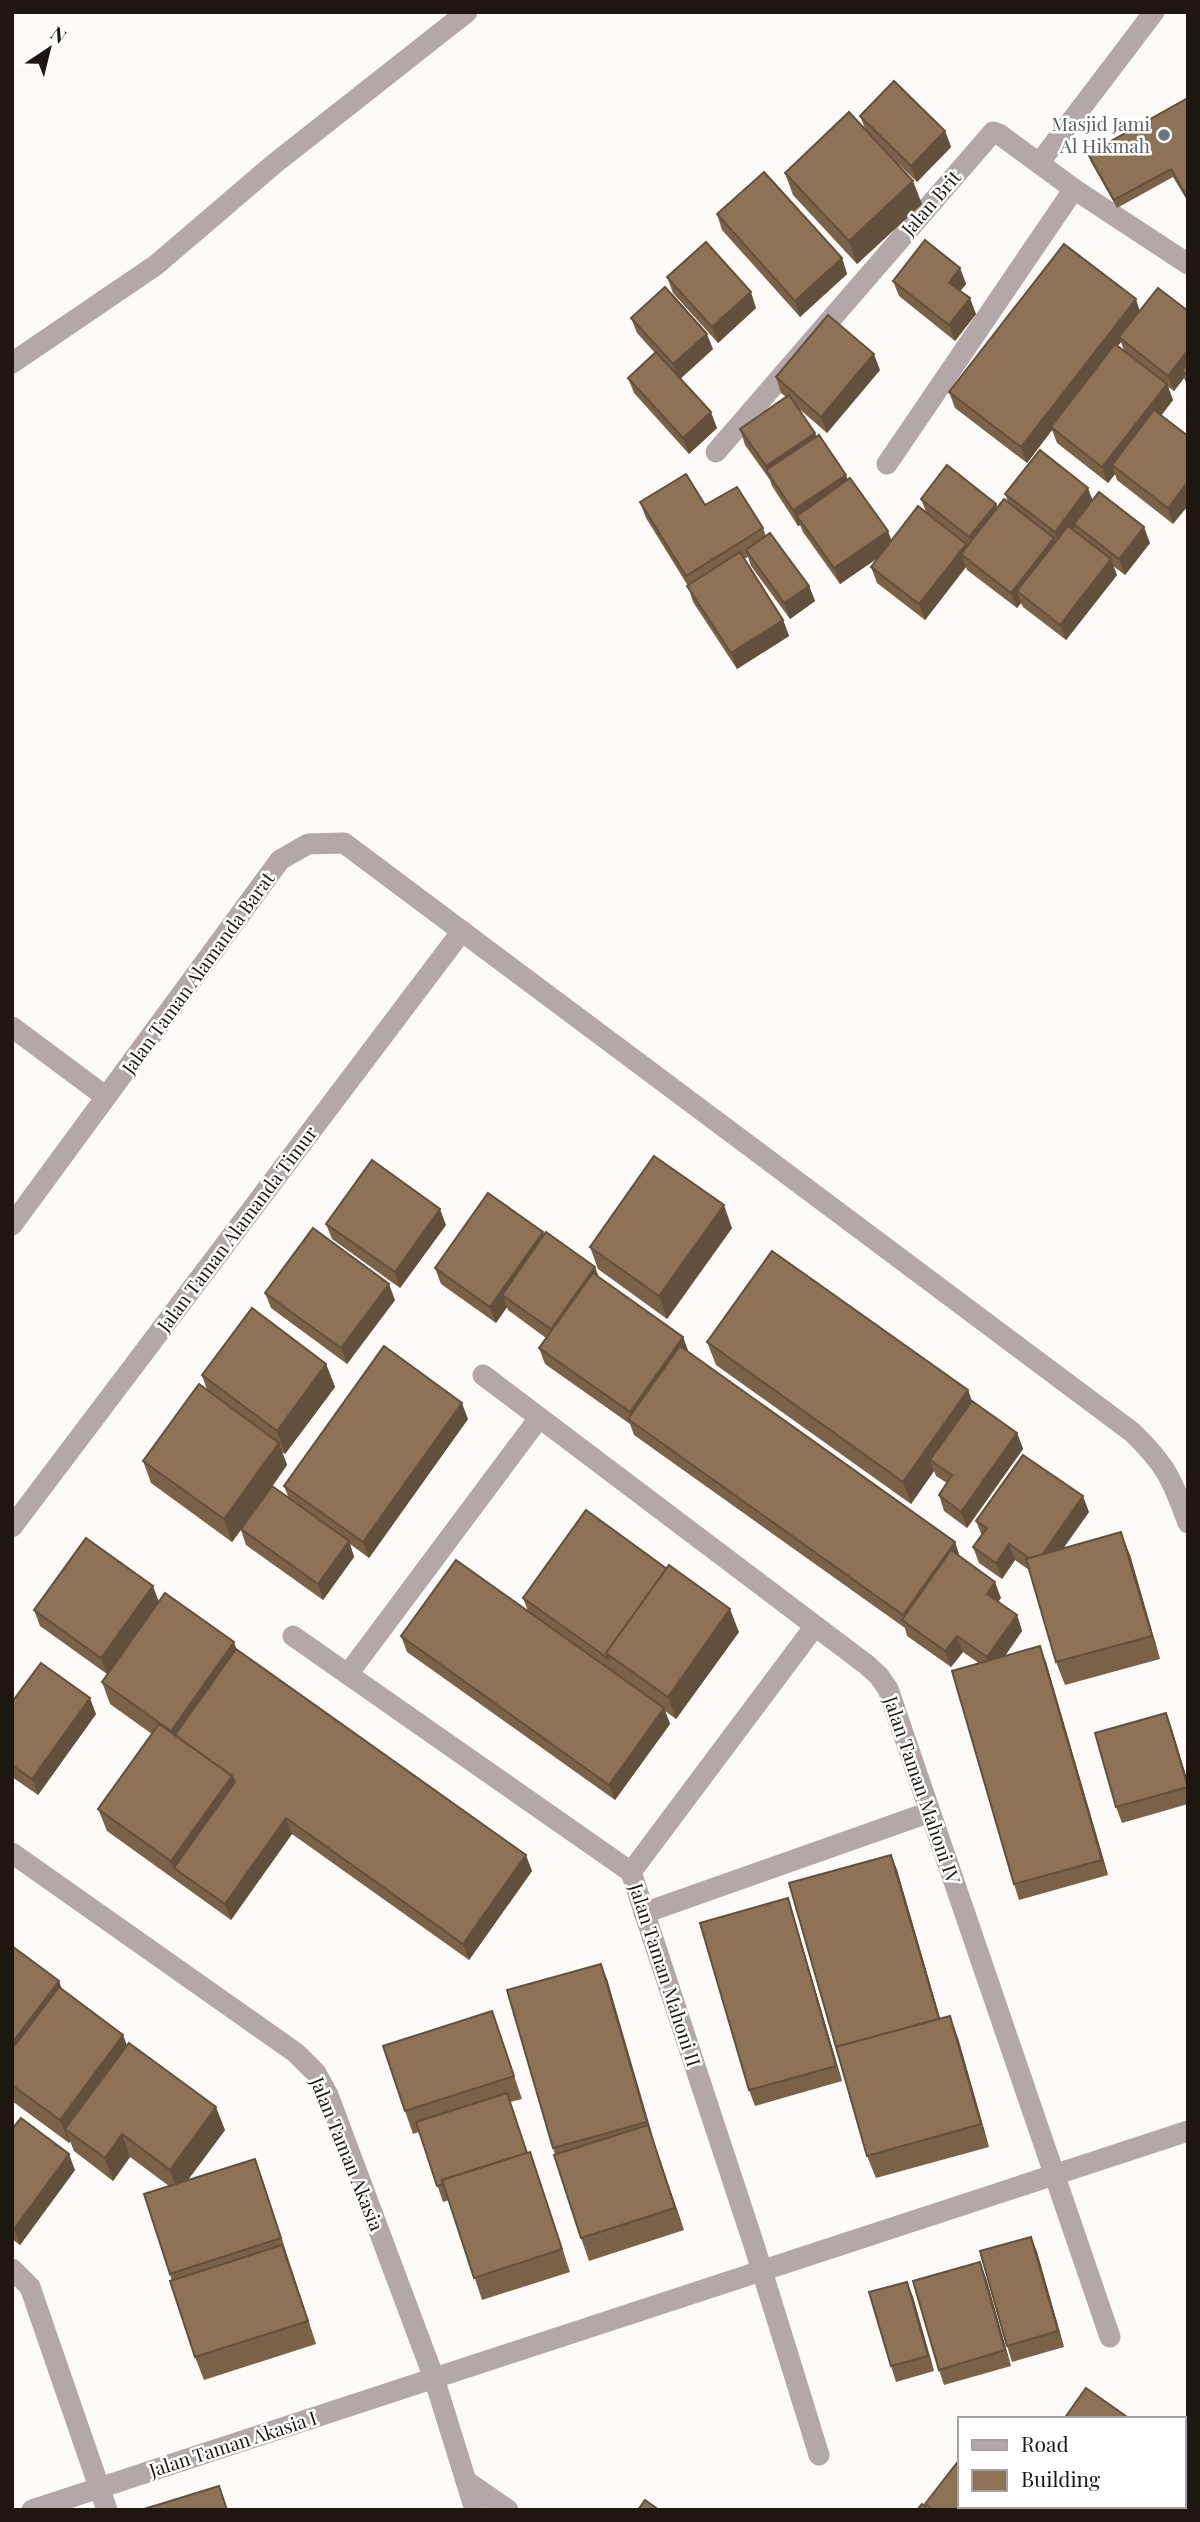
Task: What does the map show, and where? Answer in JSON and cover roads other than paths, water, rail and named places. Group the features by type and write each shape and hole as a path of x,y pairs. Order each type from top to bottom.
{"street":[{"path":"12,363 156,265 274,164 467,12"},
{"path":"1040,162 1154,12"},
{"name":"Jalan Brit","path":"716,452 993,132 1188,264"},
{"path":"887,464 1074,189"},
{"name":"Jalan Taman Alamanda Barat","path":"12,1225 280,860 307,844 344,843 1132,1432 1157,1456 1173,1481 1188,1522"},
{"name":"Jalan Taman Alamanda Timur","path":"12,1527 462,930"},
{"path":"12,1027 106,1097"},
{"name":"Jalan Taman Mahoni IV","path":"483,1374 867,1665 888,1689 1110,2337"},
{"path":"348,1674 539,1418"},
{"path":"631,1872 815,1626"},
{"name":"Jalan Taman Mahoni II","path":"293,1636 631,1872 762,2270 819,2455"},
{"path":"644,1913 930,1812"},
{"name":"Jalan Taman Akasia","path":"12,1853 296,2053 316,2073 328,2095 434,2378 475,2510"},
{"path":"434,2378 1188,2131"},
{"path":"12,2269 30,2287 107,2510"},
{"name":"Jalan Taman Akasia I","path":"32,2510 434,2378"},
{"path":"466,2481 509,2510"}],"place":[{"name":"Masjid Jami Al Hikmah","path":"1164,135"}]}
